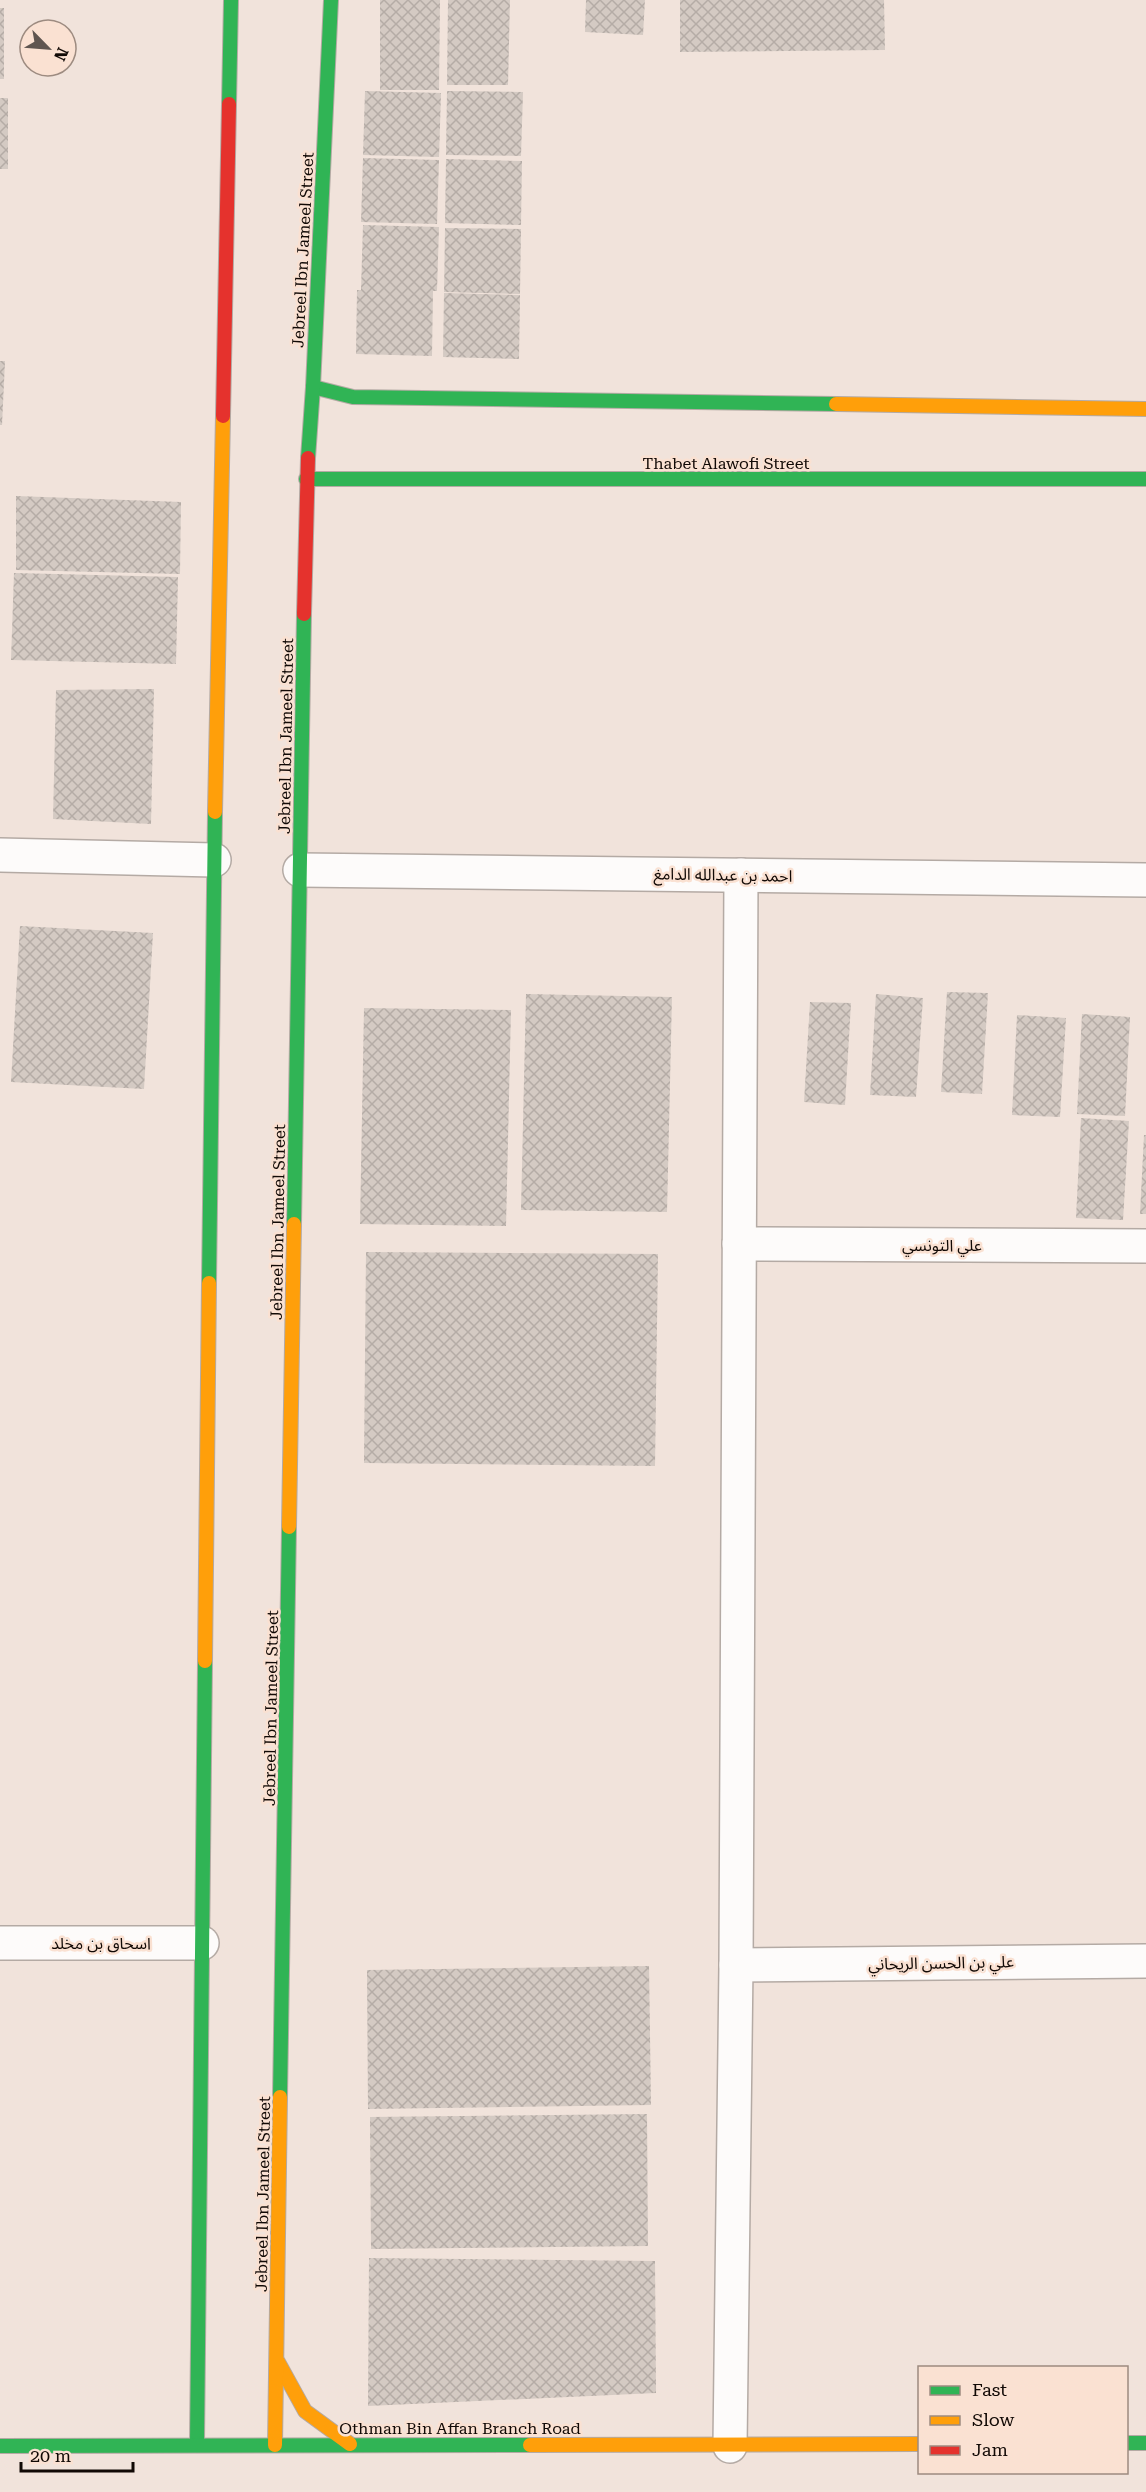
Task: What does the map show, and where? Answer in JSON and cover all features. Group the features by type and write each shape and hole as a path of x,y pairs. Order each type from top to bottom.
{"street":[{"path":"197,2444 214,860 231,0"},
{"name":"Jebreel Ibn Jameel Street","path":"275,2445 306,479 314,387 331,0"},
{"path":"314,387 353,397 1146,409"},
{"path":"337,411 353,397"},
{"path":"321,424 325,463 356,479"},
{"name":"Thabet Alawofi Street","path":"306,479 1146,479"},
{"path":"0,855 214,860"},
{"name":"احمد بن عبدالله الدامغ","path":"300,870 1146,880"},
{"path":"730,2445 736,1965 741,875"},
{"name":"علي التونسي","path":"738,1244 1146,1246"},
{"name":"اسحاق بن مخلد","path":"0,1943 202,1943"},
{"name":"علي بن الحسن الريحاني","path":"736,1965 1146,1961"},
{"path":"277,2360 304,2411 350,2444"},
{"path":"1128,2443 1146,2443"},
{"name":"Othman Bin Affan Branch Road","path":"0,2446 918,2444"}],"building":[{"path":"380,0 440,0 439,90 380,90"},
{"path":"448,0 510,0 508,85 447,85"},
{"path":"586,0 645,0 643,35 585,32"},
{"path":"680,0 884,0 885,50 680,52"},
{"path":"0,8 4,8 4,79 0,79"},
{"path":"365,91 441,93 439,157 363,155"},
{"path":"447,91 523,92 521,156 446,155"},
{"path":"0,98 8,98 8,169 0,169"},
{"path":"363,158 439,160 437,224 361,222"},
{"path":"446,159 522,161 521,225 445,223"},
{"path":"363,225 439,227 437,291 433,291 432,356 356,354 357,290 361,290"},
{"path":"445,228 521,229 520,294 444,292"},
{"path":"444,293 520,295 519,359 443,357"},
{"path":"0,361 5,361 2,425 0,425"},
{"path":"16,496 181,502 180,574 16,570"},
{"path":"14,573 178,577 176,664 11,660"},
{"path":"154,689 151,824 53,819 56,690"},
{"path":"20,926 153,933 144,1089 11,1082"},
{"path":"947,992 988,993 982,1094 941,1092"},
{"path":"526,994 672,997 667,1212 521,1210"},
{"path":"876,994 923,998 916,1097 870,1095"},
{"path":"810,1002 851,1003 845,1105 804,1102"},
{"path":"364,1008 511,1010 506,1226 360,1224"},
{"path":"1082,1014 1130,1017 1125,1116 1077,1114"},
{"path":"1017,1015 1066,1018 1060,1117 1012,1115"},
{"path":"1081,1118 1129,1121 1123,1220 1076,1218"},
{"path":"1144,1135 1146,1135 1146,1214 1140,1214"},
{"path":"366,1252 658,1254 655,1466 364,1463"},
{"path":"649,1966 651,2105 368,2109 367,1970"},
{"path":"647,2114 648,2246 371,2249 370,2117"},
{"path":"369,2258 655,2261 656,2393 368,2406"}],"traffic: fast":[{"path":"229,104 231,0"},
{"path":"308,458 331,0"},
{"path":"313,387 353,397 836,404"},
{"path":"306,479 1146,479"},
{"path":"294,1224 304,614"},
{"path":"209,1283 215,812"},
{"path":"280,2097 289,1527"},
{"path":"197,2444 205,1661"},
{"path":"1128,2443 1146,2443"},
{"path":"0,2446 530,2445"}],"traffic: slow":[{"path":"836,404 1146,409"},
{"path":"215,812 223,416"},
{"path":"289,1527 294,1224"},
{"path":"205,1661 209,1283"},
{"path":"275,2445 280,2097"},
{"path":"278,2362 305,2411 350,2444"},
{"path":"530,2445 918,2444"}],"traffic: jam":[{"path":"223,416 229,104"},
{"path":"304,614 308,458"}]}
